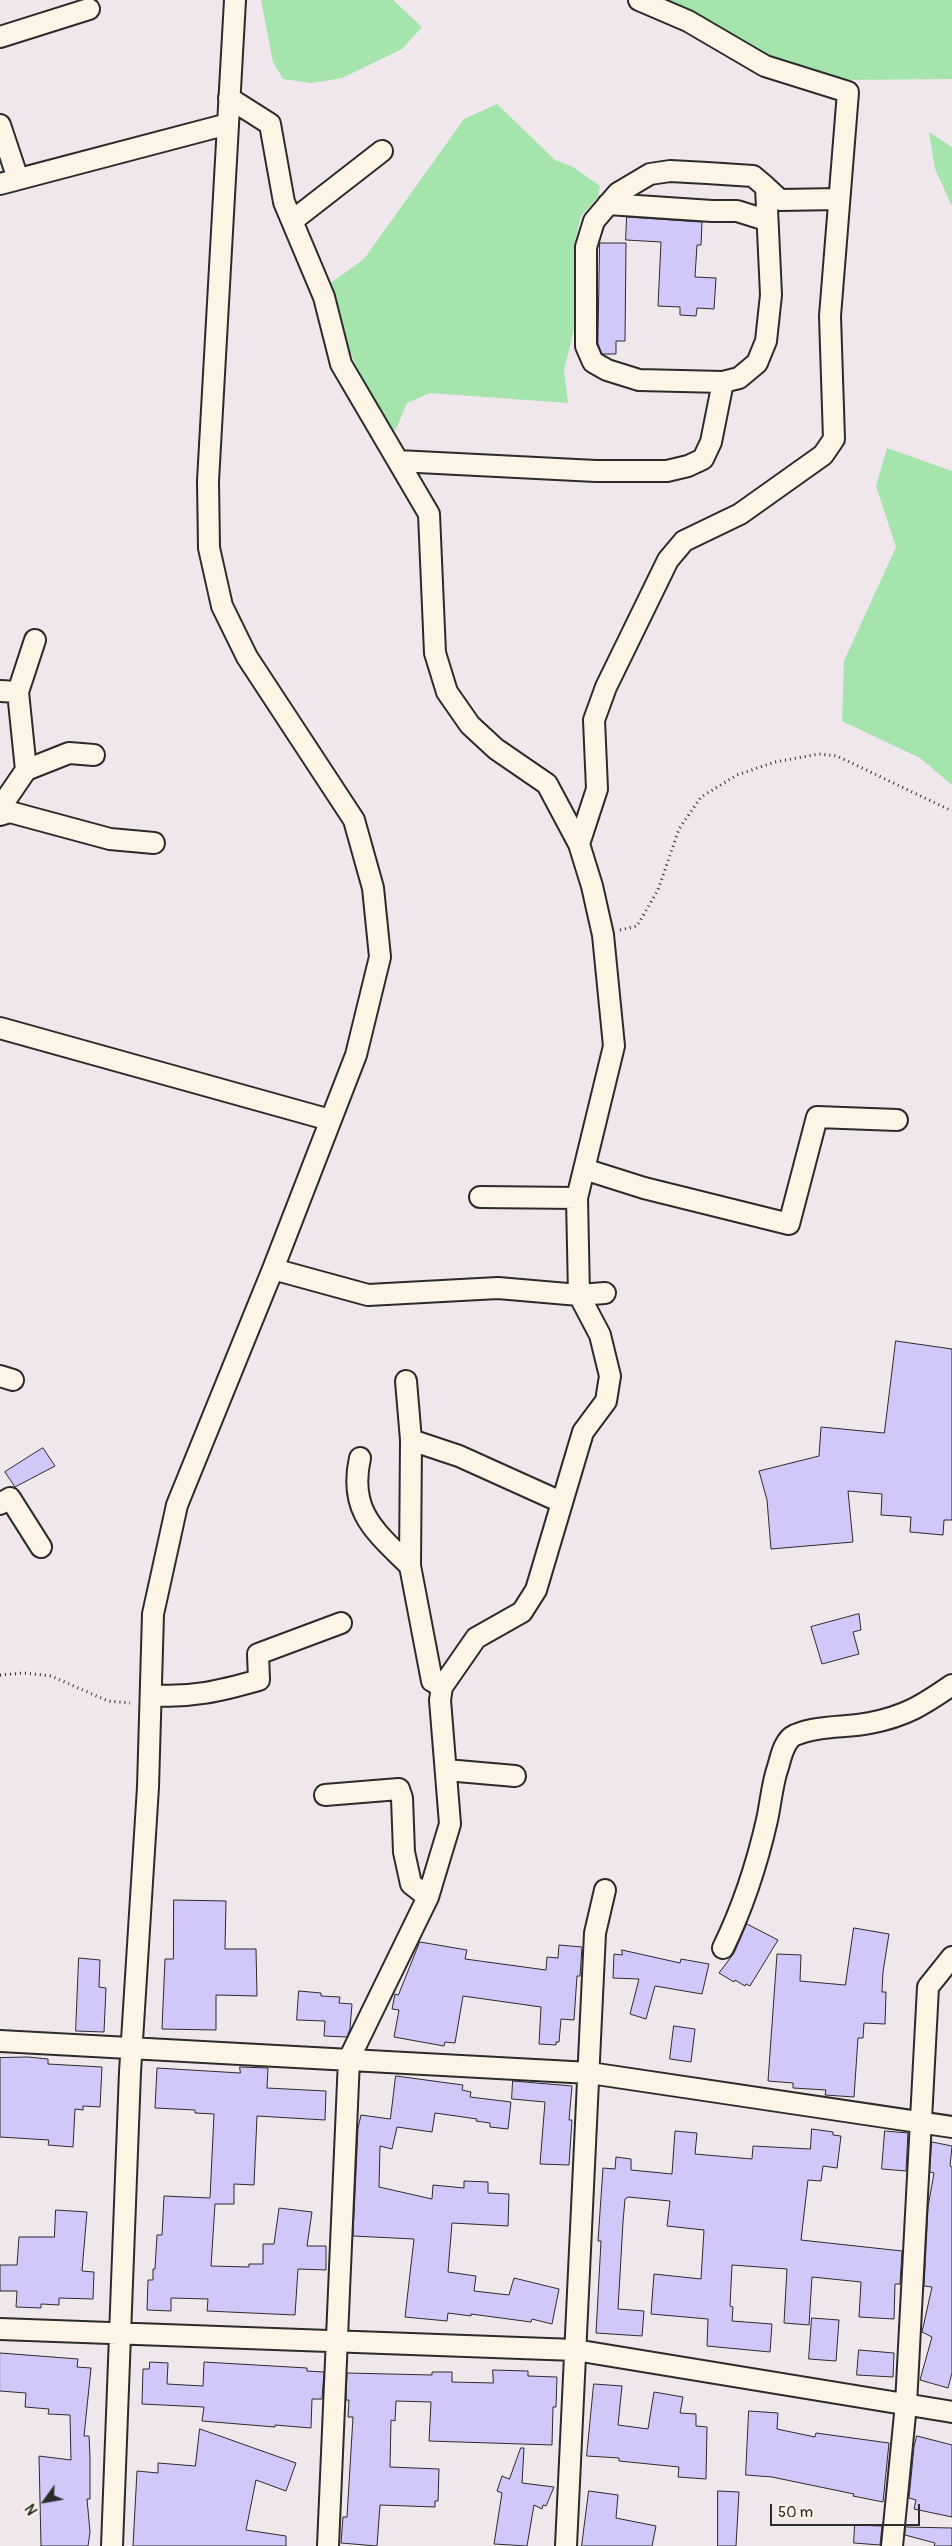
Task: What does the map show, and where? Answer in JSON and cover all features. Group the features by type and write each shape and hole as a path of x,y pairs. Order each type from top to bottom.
{"street":[{"path":"112,2546 118,2334 131,2048 148,1787 153,1614 177,1505 273,1269 356,1056 380,957 373,888 354,820 248,657 222,606 209,548 208,480 235,0"},
{"path":"579,844 597,789 594,720 606,687 668,560 684,541 740,514 823,456 834,439 830,316 848,92 765,66 688,21 639,0"},
{"path":"0,37 89,10"},
{"path":"230,98 270,124 284,202 324,297 341,364 429,514 435,653 447,692 470,725 496,749 547,784 579,844 592,886 603,935 614,1046 577,1198 579,1295 600,1335 610,1376 606,1401 583,1432 536,1590 522,1612 476,1638 442,1687 440,1700 450,1824 428,1897 349,2059 328,2546"},
{"path":"0,125 9,182 228,124"},
{"path":"292,221 382,150"},
{"path":"766,187 766,220 771,295 766,341 757,363 740,378 723,382 639,380 607,370 593,362 586,346 586,247 594,221 618,193 650,174 670,171 753,176 766,187 780,200 839,199"},
{"path":"608,204 737,211 766,220"},
{"path":"398,461 596,471 667,471 688,466 703,459 711,442 723,382"},
{"path":"26,770 9,691 35,640"},
{"path":"0,808 26,770 69,753 94,755"},
{"path":"0,815 10,812 110,839 154,843"},
{"path":"0,1028 330,1120"},
{"path":"584,1169 644,1188 789,1224 817,1117 897,1120"},
{"path":"480,1196 577,1198"},
{"path":"273,1269 368,1295 498,1288 579,1295 605,1293"},
{"path":"406,1381 411,1440 410,1566 432,1681 442,1687"},
{"path":"411,1440 459,1456 562,1502"},
{"path":"360,1458 357,1471 360,1508 367,1522 410,1566"},
{"path":"0,1504 10,1498 41,1547"},
{"path":"151,1695 180,1698 214,1692 258,1680 258,1654 341,1623"},
{"path":"723,1948 736,1921 751,1879 767,1819 776,1773 786,1745 794,1736 826,1727 869,1723 907,1714 952,1685"},
{"path":"446,1770 515,1776"},
{"path":"325,1795 399,1789 402,1798 404,1852 411,1884 428,1897"},
{"path":"566,2546 590,2073 595,1933 604,1890"},
{"path":"892,2546 906,2404 928,1987 952,1957"},
{"path":"0,2041 590,2073 952,2127"},
{"path":"0,2329 575,2350 952,2412"}],"path":[{"path":"603,935 637,926 658,890 679,829 701,797 737,775 775,762 810,755 837,756 952,811"},
{"path":"0,1675 24,1673 52,1676 108,1701 130,1703"}],"green space":[{"path":"261,0 393,0 422,27 402,49 342,78 312,83 283,79 273,62"},
{"path":"666,0 952,0 952,79 840,80 777,61 696,14"},
{"path":"497,104 555,160 573,167 600,186 598,197 581,216 575,241 574,329 564,370 568,403 430,393 407,403 396,429 388,432 351,354 328,285 364,259 464,119"},
{"path":"929,132 952,147 952,206 935,169"},
{"path":"887,448 952,471 952,785 920,758 842,721 844,661 896,547 876,486"}],"building":[{"path":"627,217 702,222 701,245 697,245 695,277 716,278 714,309 697,308 696,316 680,315 680,307 658,306 661,242 626,240"},
{"path":"600,243 626,243 625,341 616,341 616,354 602,354 598,344"},
{"path":"896,1341 952,1349 952,1520 944,1520 943,1535 910,1532 911,1517 881,1515 882,1494 848,1491 853,1542 771,1549 767,1500 759,1471 819,1456 821,1427 884,1433"},
{"path":"43,1448 55,1466 15,1487 5,1472"},
{"path":"859,1614 861,1630 853,1632 859,1654 822,1664 811,1627"},
{"path":"174,1900 226,1901 225,1949 256,1949 257,1996 216,1995 216,2030 162,2029 165,1959 173,1959"},
{"path":"747,1924 778,1940 750,1986 746,1984 745,1986 735,1980 734,1982 719,1973 734,1953"},
{"path":"854,1928 889,1934 882,1992 886,1992 885,2024 864,2023 863,2038 858,2038 854,2097 825,2095 826,2090 793,2088 793,2083 768,2081 777,1954 801,1955 800,1981 845,1985"},
{"path":"420,1942 467,1950 465,1959 546,1970 547,1957 558,1958 559,1945 582,1947 580,1976 577,1976 574,2020 561,2019 559,2042 556,2042 556,2045 539,2044 541,2007 463,1996 455,2043 445,2042 444,2046 394,2037 399,2010 392,2009 395,1994 398,1995"},
{"path":"622,1950 680,1963 681,1959 709,1964 702,1994 655,1986 646,2019 630,2014 639,1979 613,1978 614,1954 622,1955"},
{"path":"79,1958 100,1960 99,1987 106,1988 104,2032 76,2031"},
{"path":"299,1991 321,1993 321,1996 340,1997 339,2003 352,2004 350,2029 347,2037 324,2036 325,2021 297,2020"},
{"path":"674,2026 695,2029 691,2062 670,2059"},
{"path":"28,2057 48,2059 48,2064 102,2067 100,2107 83,2106 83,2110 75,2109 73,2147 48,2145 49,2140 0,2137 0,2058"},
{"path":"240,2067 268,2068 267,2088 326,2091 325,2120 257,2116 254,2185 234,2184 234,2204 215,2204 211,2266 249,2267 249,2264 263,2264 263,2244 274,2244 279,2208 312,2212 307,2246 326,2246 326,2270 298,2269 295,2315 207,2311 208,2299 171,2298 171,2311 147,2310 148,2280 153,2280 157,2235 162,2235 164,2196 210,2198 214,2114 195,2113 195,2110 155,2108 157,2068 240,2073"},
{"path":"396,2076 463,2085 462,2090 471,2092 470,2097 511,2102 508,2129 490,2127 490,2123 476,2121 477,2119 435,2113 432,2132 397,2127 392,2149 380,2146 379,2187 432,2199 433,2185 464,2188 464,2181 488,2182 488,2193 509,2194 508,2226 452,2223 448,2272 476,2276 474,2291 509,2295 514,2278 559,2289 552,2324 532,2319 531,2322 471,2314 471,2316 448,2313 447,2321 405,2317 414,2239 353,2236 358,2128 361,2115 390,2119"},
{"path":"513,2081 572,2086 569,2120 572,2120 569,2165 540,2164 545,2102 512,2099"},
{"path":"812,2129 833,2132 833,2135 841,2136 837,2168 823,2166 821,2181 808,2180 801,2240 902,2251 900,2284 895,2284 894,2319 859,2317 861,2282 812,2277 809,2325 784,2323 787,2269 732,2265 730,2306 733,2307 732,2321 772,2324 770,2352 707,2346 708,2319 651,2314 654,2274 701,2279 704,2230 667,2226 670,2201 628,2197 625,2199 618,2309 644,2311 642,2336 596,2333 601,2241 598,2241 603,2168 615,2169 616,2157 631,2159 631,2170 672,2174 675,2131 697,2133 695,2154 752,2159 753,2146 810,2149"},
{"path":"885,2131 908,2133 906,2171 882,2169"},
{"path":"932,2142 952,2146 950,2166 952,2167 952,2373 948,2388 920,2380 932,2337 922,2332 932,2287 924,2286 928,2207 934,2173 930,2172"},
{"path":"56,2210 87,2212 82,2271 94,2272 93,2299 59,2298 59,2305 41,2304 41,2308 16,2307 17,2291 0,2291 0,2265 17,2265 19,2237 54,2237"},
{"path":"812,2318 839,2320 836,2361 809,2359"},
{"path":"859,2350 894,2353 893,2377 857,2375"},
{"path":"0,2353 78,2359 77,2367 91,2368 84,2436 89,2436 90,2457 90,2499 87,2499 90,2532 88,2546 41,2546 39,2456 71,2460 70,2415 48,2414 49,2409 25,2407 26,2393 0,2391"},
{"path":"150,2362 168,2363 167,2384 203,2386 204,2362 307,2368 307,2371 324,2372 322,2399 312,2399 311,2428 202,2421 204,2407 142,2404 143,2369 149,2369"},
{"path":"493,2370 528,2371 528,2376 557,2377 556,2407 553,2407 552,2445 429,2441 431,2402 396,2401 395,2421 391,2420 390,2467 439,2469 438,2501 435,2501 435,2507 380,2505 377,2546 341,2543 343,2517 347,2517 353,2417 348,2417 349,2400 346,2400 347,2373 432,2375 432,2372 452,2372 452,2382 493,2383"},
{"path":"594,2384 622,2386 618,2425 648,2429 654,2392 683,2397 680,2413 696,2414 696,2426 707,2427 706,2479 678,2477 679,2467 619,2461 619,2458 587,2456"},
{"path":"749,2411 778,2413 777,2429 815,2437 816,2433 889,2443 883,2502 772,2477 746,2475"},
{"path":"200,2429 296,2463 286,2491 256,2480 246,2530 286,2536 286,2546 133,2546 137,2471 158,2473 158,2463 195,2466"},
{"path":"917,2436 952,2445 952,2517 914,2509 916,2500 909,2498 914,2447"},
{"path":"521,2448 524,2448 522,2483 554,2487 546,2506 543,2505 542,2509 534,2505 527,2546 494,2544 502,2493 497,2491 502,2476 509,2479"},
{"path":"589,2491 618,2495 616,2518 656,2526 652,2546 582,2546"},
{"path":"718,2491 739,2492 736,2546 718,2546"},
{"path":"855,2525 882,2526 880,2545 854,2543"},
{"path":"906,2527 952,2528 952,2546 934,2546 935,2543 905,2535"}]}
